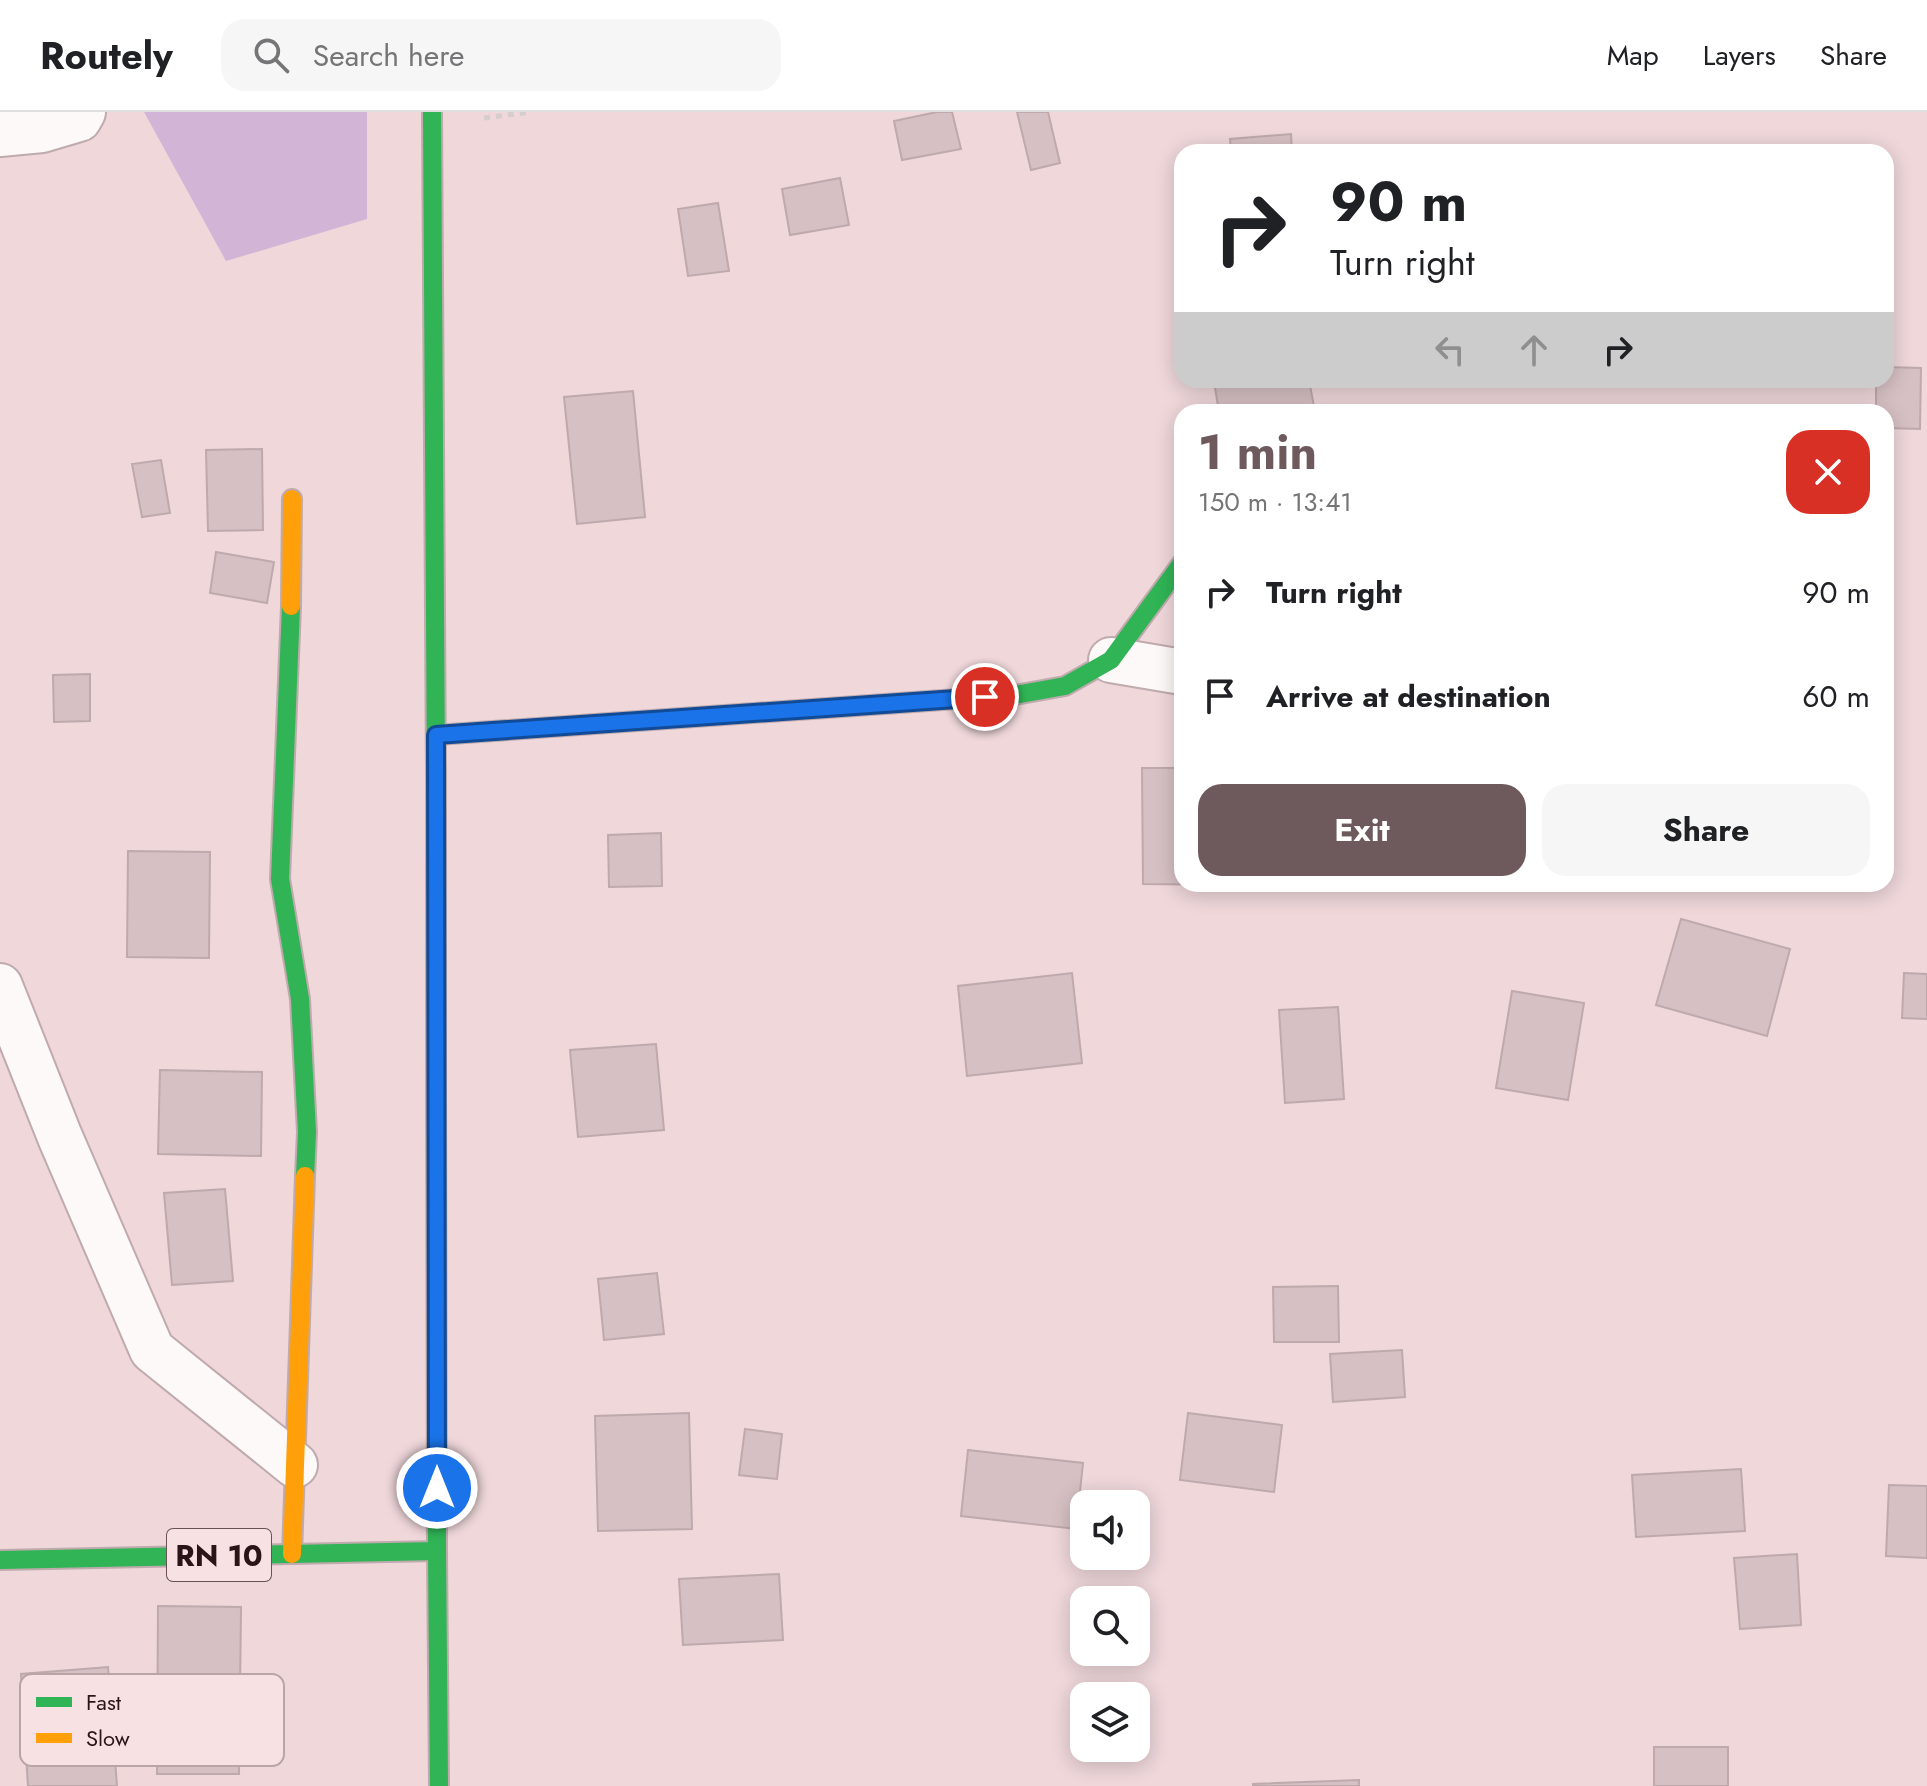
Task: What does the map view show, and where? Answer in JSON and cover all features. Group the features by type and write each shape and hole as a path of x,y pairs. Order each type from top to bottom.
{"street":[{"path":"0,134 42,130 79,119 83,112"},
{"path":"432,112 439,1786"},
{"path":"292,499 291,628 280,879 300,999 307,1132 292,1554"},
{"path":"436,735 1015,695 1065,686 1111,660 1174,574"},
{"path":"1111,660 1174,671"},
{"path":"0,986 60,1137 152,1350 295,1465"},
{"name":"RN 10","path":"0,1560 437,1551"}],"shaded area":[{"path":"144,112 367,112 367,219 226,261"}],"building":[{"path":"952,112 961,149 902,160 894,121"},
{"path":"1017,112 1048,112 1060,163 1031,170"},
{"path":"1291,134 1292,144 1230,144 1230,139"},
{"path":"840,178 849,225 790,235 782,189"},
{"path":"718,203 729,271 688,276 678,209"},
{"path":"1894,367 1921,368 1920,429 1894,428 1894,404 1876,404 1876,388 1894,388"},
{"path":"1215,388 1310,388 1314,404 1218,404"},
{"path":"633,391 645,517 577,524 564,397"},
{"path":"262,449 263,530 208,531 206,450"},
{"path":"161,460 170,513 142,517 132,464"},
{"path":"216,552 274,562 267,603 210,593"},
{"path":"90,674 90,721 54,722 53,675"},
{"path":"1142,768 1174,768 1174,884 1143,884"},
{"path":"661,833 662,886 609,887 608,835"},
{"path":"128,851 210,852 209,958 127,957"},
{"path":"1681,919 1790,949 1767,1036 1656,1005"},
{"path":"1072,973 1082,1063 967,1076 958,986"},
{"path":"1904,973 1927,974 1927,1019 1902,1018"},
{"path":"1512,991 1584,1003 1568,1100 1496,1088"},
{"path":"1338,1007 1344,1099 1285,1103 1279,1010"},
{"path":"656,1044 664,1130 578,1137 570,1050"},
{"path":"160,1070 262,1072 261,1156 158,1154"},
{"path":"225,1189 233,1281 172,1285 164,1193"},
{"path":"657,1273 664,1334 604,1340 598,1279"},
{"path":"1338,1286 1339,1342 1274,1342 1273,1287"},
{"path":"1402,1350 1405,1397 1333,1402 1330,1354"},
{"path":"689,1413 692,1529 598,1531 595,1416"},
{"path":"1188,1413 1282,1425 1274,1492 1180,1480"},
{"path":"745,1429 782,1434 777,1479 739,1475"},
{"path":"968,1450 1083,1463 1080,1490 1070,1490 1070,1528 961,1516"},
{"path":"1741,1469 1745,1531 1636,1537 1632,1475"},
{"path":"1889,1485 1927,1486 1927,1558 1886,1556"},
{"path":"1797,1554 1801,1625 1740,1629 1734,1558"},
{"path":"779,1574 783,1640 683,1645 679,1579"},
{"path":"158,1606 241,1607 240,1674 158,1674"},
{"path":"108,1667 109,1674 21,1674"},
{"path":"1654,1747 1728,1747 1728,1786 1654,1786"},
{"path":"27,1766 115,1766 117,1786 28,1786"},
{"path":"157,1766 239,1766 239,1774 157,1774"},
{"path":"1359,1780 1359,1786 1253,1786 1253,1784"}],"traffic: fast":[{"path":"432,112 436,778"},
{"path":"436,735 1015,695 1065,686 1111,660 1174,574"},
{"path":"291,606 280,879 300,999 307,1132 305,1176"},
{"path":"436,1093 437,1551"},
{"path":"0,1560 437,1551 439,1786"}],"traffic: slow":[{"path":"291,606 292,499"},
{"path":"436,778 436,1093"},
{"path":"292,1554 305,1176"}],"route":[{"path":"437,1488 436,735 985,697"}]}
